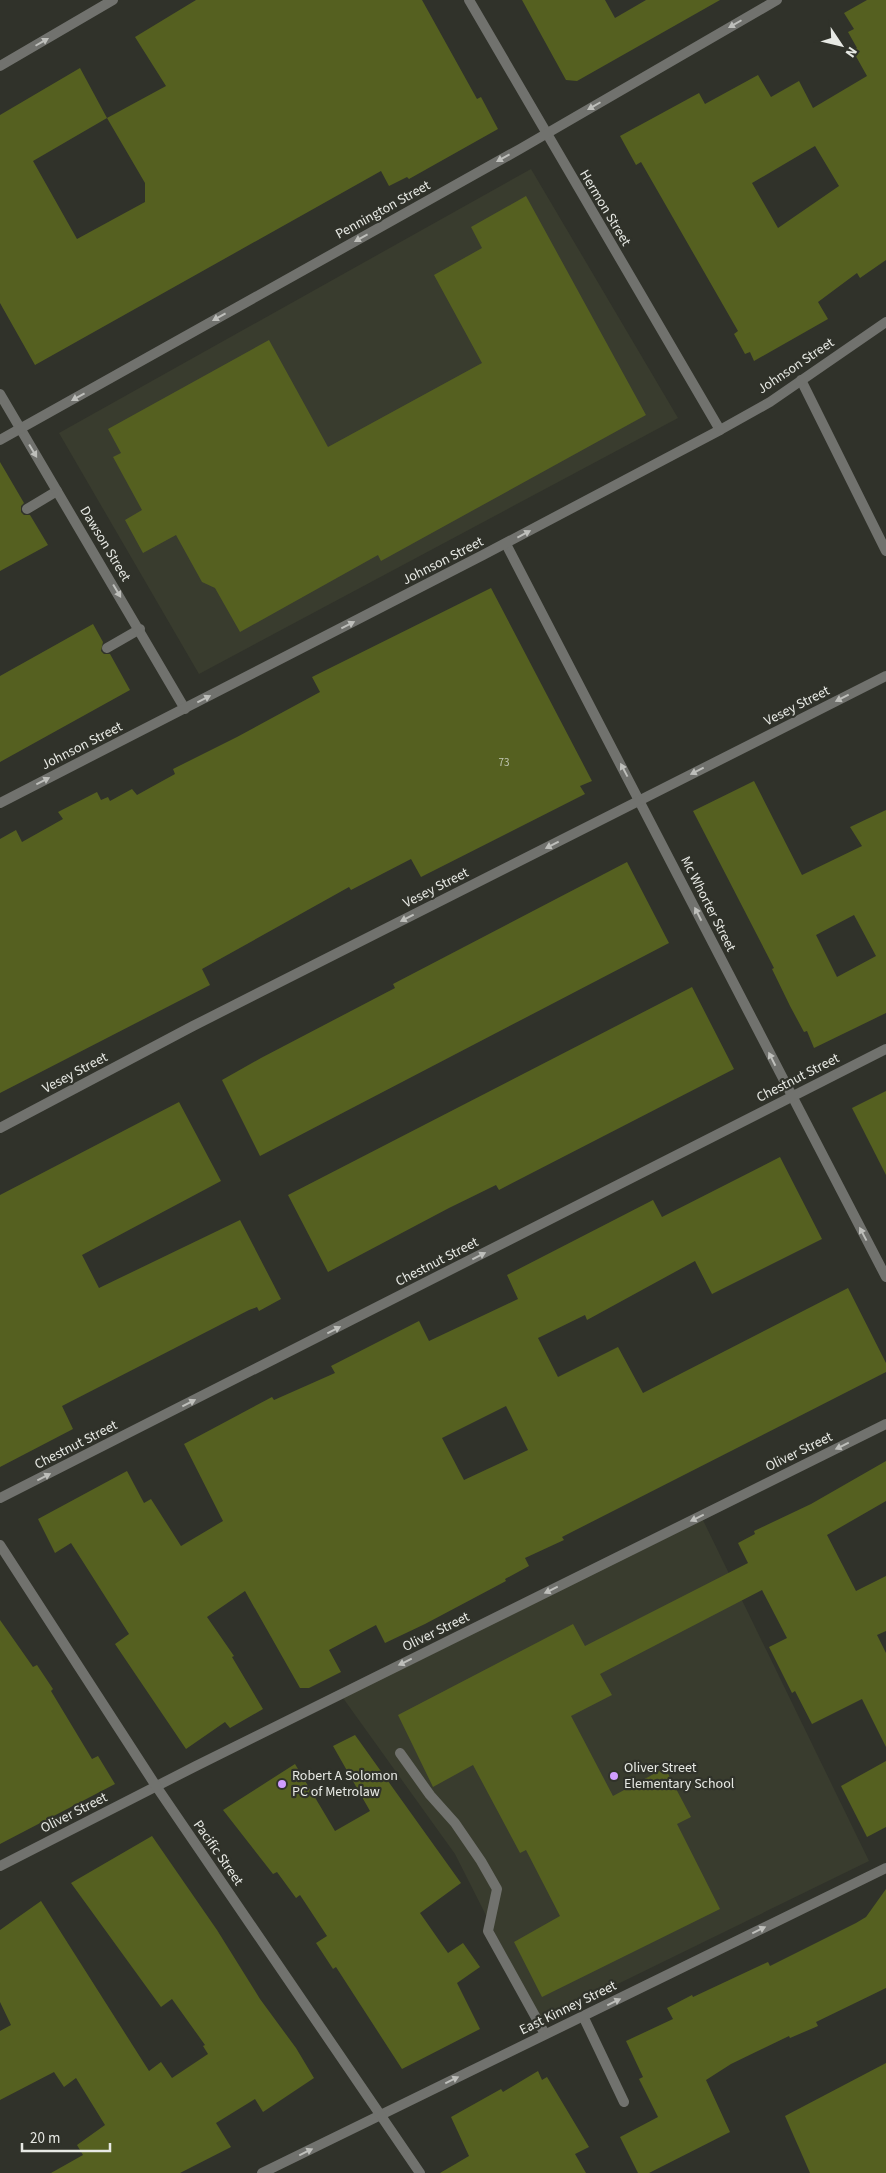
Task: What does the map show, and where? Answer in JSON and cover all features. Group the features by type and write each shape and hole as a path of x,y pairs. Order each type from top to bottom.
{"street":[{"path":"0,66 113,0"},
{"name":"Hermon Street","path":"469,0 545,134 720,430"},
{"name":"Pennington Street","path":"0,440 545,134 777,0"},
{"name":"Johnson Street","path":"0,803 506,544 720,430 770,402 886,322"},
{"path":"801,380 886,551"},
{"name":"Dawson Street","path":"0,394 140,629 185,709"},
{"path":"27,509 57,491"},
{"name":"Mc Whorter Street","path":"506,544 886,1277"},
{"path":"107,648 140,629"},
{"name":"Vesey Street","path":"0,1128 193,1026 886,676"},
{"name":"Chestnut Street","path":"0,1498 886,1048"},
{"name":"Oliver Street","path":"0,1866 156,1786 886,1424"},
{"name":"Pacific Street","path":"0,1545 156,1786 420,2173"},
{"path":"400,1753 430,1795 455,1823 481,1860 497,1889 488,1931 545,2034"},
{"name":"East Kinney Street","path":"262,2173 886,1868"},
{"path":"583,2016 624,2102"}],"shaded area":[{"path":"531,169 678,418 199,674 59,433"},
{"name":"Oliver Street Elementary School","path":"700,1514 869,1861 540,2022 455,1854 343,1698"}],"building":[{"path":"196,0 422,0 477,99 481,97 498,129 409,179 407,177 389,186 381,171 35,365 0,303 0,115 80,68 107,118 166,86 135,37","holes":["107,118 145,183 145,202 77,239 33,161"]},
{"path":"522,0 605,0 615,18 646,0 720,0 577,81 566,80"},
{"path":"867,0 886,0 886,260 860,278 857,273 818,302 828,319 754,361 750,352 745,354 734,334 738,331 641,162 636,165 620,136 699,93 705,104 758,75 771,97 799,81 813,108 867,76 853,51 857,48 848,32 854,29 844,13","holes":["815,146 839,186 778,228 752,183"]},
{"path":"526,196 646,415 381,561 378,555 240,632 215,588 202,582 176,535 143,553 125,520 142,510 113,457 121,453 108,429 269,340 328,447 482,363 434,275 482,248 471,227"},
{"path":"0,462 24,503 21,506 21,512 24,515 30,515 48,545 0,571"},
{"path":"491,588 592,781 580,786 585,794 421,877 411,859 351,890 349,887 202,969 210,985 0,1093 0,839 16,830 22,842 63,819 58,812 97,792 101,800 108,797 110,801 132,789 137,795 175,774 173,769 320,692 312,677"},
{"path":"93,624 103,642 101,651 104,654 110,654 130,690 0,762 0,676"},
{"path":"754,781 802,875 862,846 850,827 886,810 886,1013 814,1048 807,1031 804,1032 790,1006 772,969 774,968 693,811","holes":["854,915 876,956 837,977 816,935"]},
{"path":"627,862 669,943 260,1156 222,1080 395,988 393,984"},
{"path":"692,987 734,1069 499,1190 496,1185 449,1208 328,1272 288,1195"},
{"path":"886,1091 886,1175 852,1108"},
{"path":"179,1102 221,1181 82,1255 99,1288 240,1220 281,1299 259,1311 257,1307 249,1310 62,1406 73,1429 0,1467 0,1195"},
{"path":"780,1157 822,1239 712,1294 695,1261 587,1320 585,1315 538,1338 558,1377 618,1347 643,1393 848,1288 886,1363 886,1372 562,1537 564,1540 525,1558 529,1566 505,1579 506,1581 425,1624 385,1643 376,1625 329,1650 341,1672 309,1688 300,1688 245,1591 207,1617 234,1656 232,1657 263,1709 230,1728 225,1722 186,1749 115,1644 129,1634 71,1543 55,1553 38,1519 127,1471 144,1503 151,1499 181,1546 223,1521 184,1444 272,1397 274,1400 335,1373 331,1366 419,1321 429,1341 518,1299 507,1275 653,1200 662,1217","holes":["506,1406 528,1450 464,1480 442,1438"]},
{"path":"886,1461 886,1501 827,1535 856,1591 886,1576 886,1631 877,1635 886,1653 886,1747 862,1699 812,1724 795,1691 792,1693 769,1647 787,1638 762,1590 600,1674 612,1695 571,1716 613,1796 665,1768 691,1817 677,1824 720,1909 542,1997 514,1942 560,1916 526,1850 520,1853 473,1765 433,1787 398,1715 573,1624 585,1646 748,1563 738,1543 755,1534 754,1531 811,1504"},
{"path":"0,1620 33,1667 37,1665 53,1689 51,1691 92,1759 98,1756 115,1784 0,1844"},
{"path":"355,1735 461,1883 420,1913 448,1953 463,1943 480,1967 457,1983 480,2029 402,2069 336,1967 333,1969 316,1943 327,1936 300,1895 296,1898 277,1872 273,1874 223,1810 295,1764 335,1831 370,1811 333,1746"},
{"path":"886,1761 886,1827 867,1837 841,1786"},
{"path":"152,1836 217,1930 260,1999 296,2048 314,2078 263,2112 255,2099 216,2123 231,2147 180,2173 51,2173 83,2155 77,2145 105,2125 76,2078 64,2087 54,2072 0,2100 0,2031 11,2025 0,2002 0,1930 41,1901 149,2071 161,2062 172,2078 208,2054 203,2046 205,2045 172,1999 161,2007 71,1883"},
{"path":"886,1889 886,1988 816,2022 818,2026 790,2038 789,2036 731,2064 706,2080 730,2132 649,2173 638,2173 620,2137 658,2117 639,2079 643,2077 626,2041 673,2019 667,2008 692,1995 693,1997 768,1962 770,1966 856,1923 866,1917"},
{"path":"886,2063 886,2173 810,2173 785,2116"},
{"path":"538,2071 542,2080 547,2077 589,2147 575,2154 586,2173 440,2173 469,2156 451,2117 501,2089 503,2092"}],"place":[{"name":"Oliver Street Elementary School","path":"614,1776"},
{"name":"Robert A Solomon PC of Metrolaw","path":"282,1784"}]}
